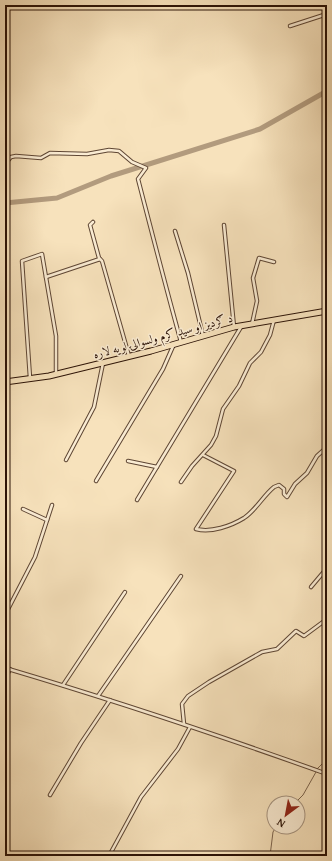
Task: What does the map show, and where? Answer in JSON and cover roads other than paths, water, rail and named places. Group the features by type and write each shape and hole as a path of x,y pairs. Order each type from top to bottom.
{"highway":[{"name":"د ګردیز او سید کرم ولسوالۍ لویه لاره","path":"5,382 56,374 103,363 234,327 327,311"}],"street":[{"path":"290,26 327,14"},
{"path":"5,164 11,157 16,156 41,158 50,153 88,154 109,150 124,154 132,162 146,168 138,179 182,342"},
{"path":"93,222 90,225 129,356"},
{"path":"224,225 234,327"},
{"path":"174,231 188,272 203,336"},
{"path":"30,379 22,261 42,254 56,336 56,374"},
{"path":"46,277 101,258"},
{"path":"252,324 257,301 253,278 259,258 274,262"},
{"path":"181,482 216,436 223,409 239,386 250,364 261,352 270,335 274,320"},
{"path":"137,500 241,326"},
{"path":"96,481 163,369 174,344"},
{"path":"66,460 94,407 103,363"},
{"path":"203,455 234,471 196,529 203,531 221,528 244,518 274,487 279,485 284,489 284,494 287,497 295,484 307,473 317,456 327,447"},
{"path":"128,461 157,467"},
{"path":"5,615 35,557 52,505"},
{"path":"23,509 47,520"},
{"path":"311,587 327,568"},
{"path":"98,696 181,576"},
{"path":"62,685 125,592"},
{"path":"184,725 182,704 188,696 208,682 262,652 277,649 296,631 304,636 327,619"},
{"path":"5,668 98,696 294,761 327,774"},
{"path":"5,679 10,670"},
{"path":"50,795 81,743 110,700"},
{"path":"109,856 133,808 178,748 190,727"}],"waterway":[{"path":"5,203 57,198 111,176 260,129 327,91"},
{"path":"317,769 327,759"},
{"path":"303,795 316,772"},
{"path":"270,856 273,835"}]}
